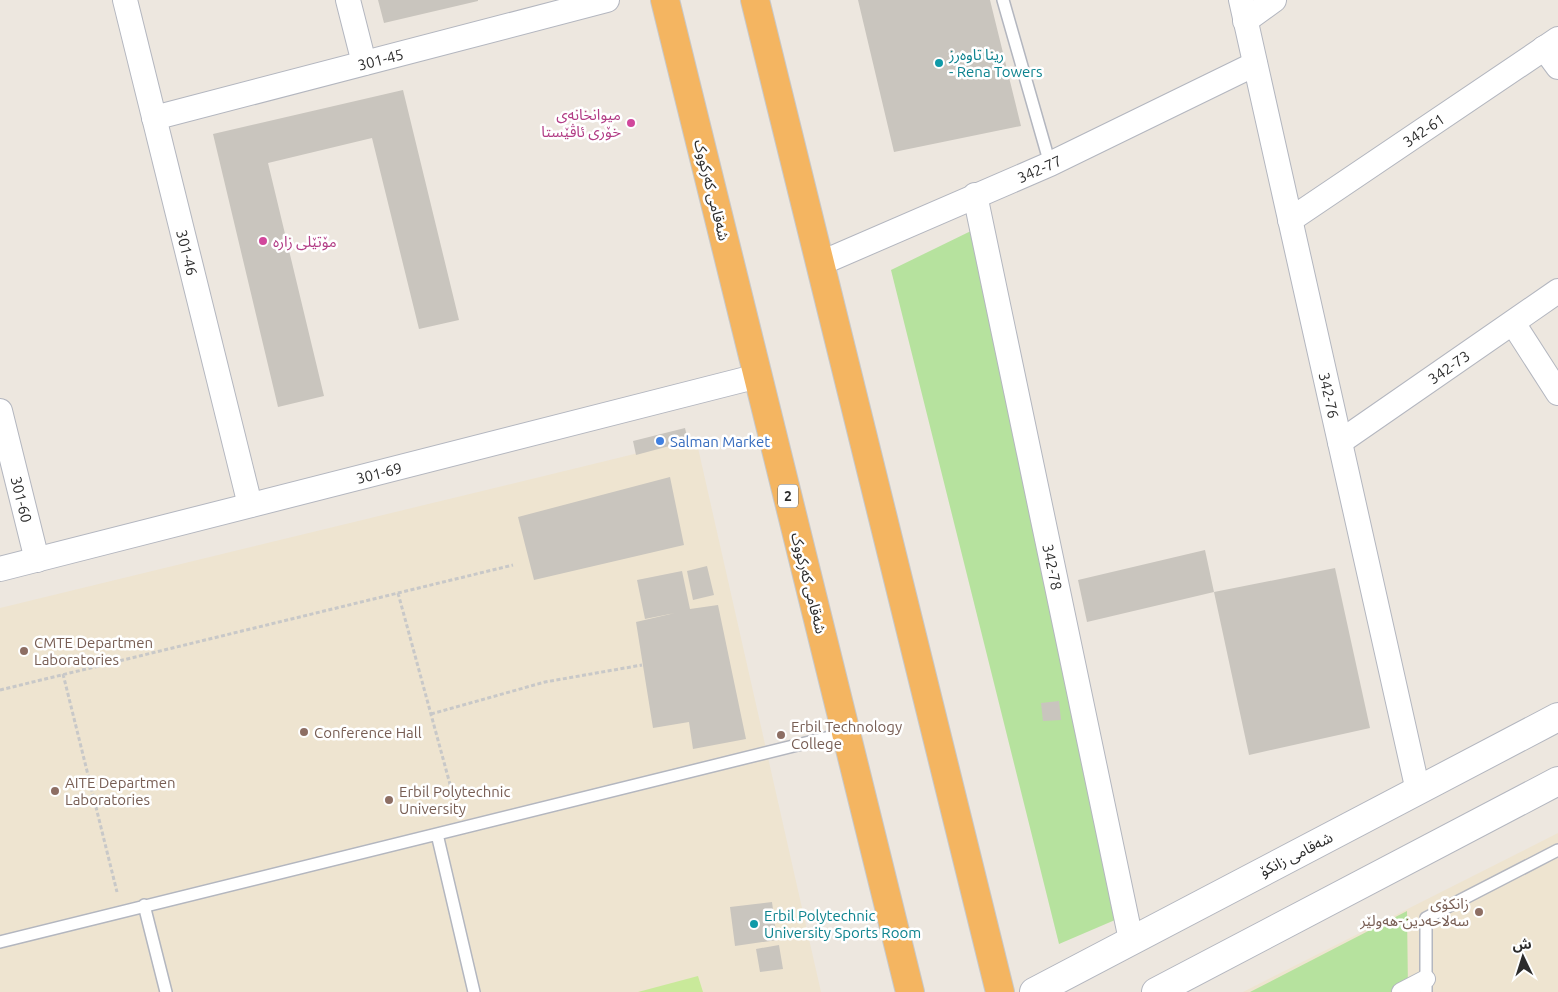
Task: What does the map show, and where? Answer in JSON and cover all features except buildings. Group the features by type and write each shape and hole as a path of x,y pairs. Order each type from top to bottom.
{"highway":[{"name":"شەقامی کەرکووک","path":"665,0 910,992"},
{"path":"755,0 1000,992"}],"main road":[{"name":"شەقامی زانکۆ","path":"1034,992 1558,717"},
{"path":"1156,992 1558,781"}],"street":[{"name":"301-46","path":"125,0 250,504"},
{"path":"348,0 364,63"},
{"name":"301-45","path":"154,118 607,0"},
{"path":"1243,10 1274,0"},
{"name":"342-76","path":"1243,10 1418,791"},
{"name":"342-61","path":"1290,220 1553,51"},
{"name":"342-77","path":"820,264 1050,164 1255,64"},
{"name":"342-78","path":"975,195 1131,940"},
{"name":"342-73","path":"1340,442 1558,291"},
{"path":"1513,323 1558,393"},
{"name":"301-69","path":"0,569 758,376"},
{"name":"301-60","path":"0,410 37,560"},
{"path":"1401,992 1426,985"}],"lane":[{"path":"1003,0 1050,164"},
{"path":"0,942 846,733"},
{"path":"438,834 474,992"},
{"path":"1426,985 1426,918 1558,850"},
{"path":"144,905 166,992"}],"path":[{"path":"0,690 514,565"},
{"path":"398,593 457,810 447,812"},
{"path":"431,714 545,682 642,665"},
{"path":"64,674 117,892"},
{"path":"108,894 127,890"}],"shaded area":[{"name":"Erbil Polytechnic University","path":"696,439 821,992 0,992 0,608"},
{"name":"زانکۆی سەلاحەدین-هەولێر","path":"1558,833 1558,992 1243,992"}],"green space":[{"path":"975,229 1122,917 1059,944 891,270"},
{"path":"1407,911 1408,992 1250,992"},
{"path":"698,976 703,992 638,992"}],"place":[{"name":"رينا تاوەرز - Rena Towers","path":"939,63"},
{"name":"میوانخانەی خۆری ئاڤێستا","path":"631,123"},
{"name":"مۆتێلی زارە","path":"263,241"},
{"name":"Salman Market","path":"660,441"},
{"name":"CMTE Departmen Laboratories","path":"24,651"},
{"name":"Conference Hall","path":"304,732"},
{"name":"Erbil Technology College","path":"781,735"},
{"name":"AITE Departmen Laboratories","path":"55,791"},
{"name":"Erbil Polytechnic University","path":"389,800"},
{"name":"زانکۆی سەلاحەدین-هەولێر","path":"1479,912"},
{"name":"Erbil Polytechnic University Sports Room","path":"754,924"}]}
